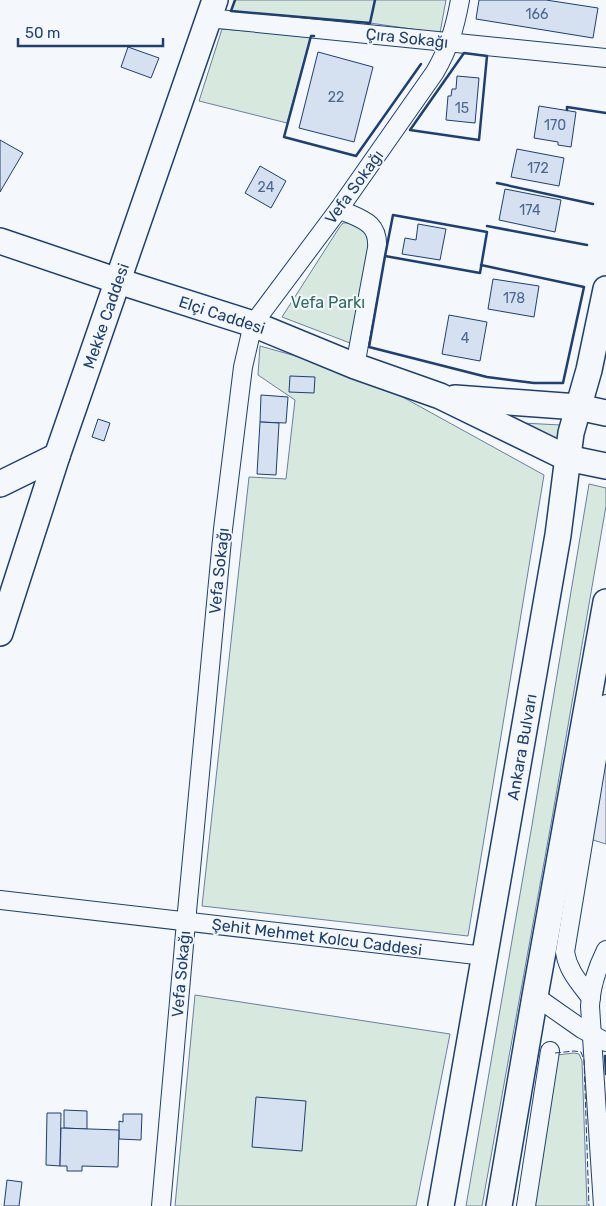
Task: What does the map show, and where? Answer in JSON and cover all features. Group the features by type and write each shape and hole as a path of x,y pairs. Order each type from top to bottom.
{"main road":[{"name":"Mekke Caddesi","path":"0,634 57,456 212,9"},
{"name":"Elçi Caddesi","path":"0,241 253,324 355,366 440,396 567,458 606,466"},
{"name":"Ankara Bulvarı","path":"441,1206 558,535 571,433 589,370 606,289"},
{"name":"Elçi Caddesi","path":"440,396 578,407 606,413"},
{"path":"0,484 57,456"},
{"path":"499,1206 534,996 606,602"}],"street":[{"name":"Vefa Sokağı","path":"161,1206 223,529 243,367 253,324 338,209 435,72 450,42 460,0"},
{"name":"Çıra Sokağı","path":"212,9 450,42 606,58"},
{"path":"338,209 366,221 374,229 377,238 355,366"},
{"path":"591,998 572,973 565,952 606,704"},
{"name":"Şehit Mehmet Kolcu Caddesi","path":"0,900 485,956"},
{"path":"603,1206 599,1038 591,998 598,965 606,950"},
{"path":"534,996 582,1029 599,1038"},
{"path":"526,1206 550,1051"}],"green space":[{"path":"235,0 446,0 440,33 370,23 231,11"},
{"path":"222,29 311,36 287,123 199,101"},
{"name":"Vefa Parkı","path":"343,223 353,224 369,232 370,249 350,343 282,317"},
{"path":"260,346 310,360 399,395 544,475 468,936 202,906 249,477 286,479 295,400 258,375"},
{"path":"522,423 561,425 558,440"},
{"path":"589,484 606,488 606,506 482,1206 466,1206 532,825"},
{"path":"195,995 450,1034 416,1206 175,1206"},
{"path":"579,1054 582,1061 587,1206 534,1206 557,1055"}],"shaded area":[{"path":"606,752 606,844 590,839"}],"building":[{"path":"479,0 546,0 598,8 593,38 476,19"},
{"path":"128,47 159,58 151,78 121,67"},
{"path":"318,52 373,67 354,142 299,128"},
{"path":"457,76 479,78 475,123 446,120 448,96 451,96 452,89 456,89"},
{"path":"539,106 576,112 571,147 558,145 558,142 534,138"},
{"path":"0,140 23,153 0,192"},
{"path":"517,149 564,158 559,186 511,177"},
{"path":"260,166 286,181 271,208 245,193"},
{"path":"505,189 561,200 555,232 499,220"},
{"path":"418,224 446,229 440,260 402,254 405,238 416,240"},
{"path":"493,279 539,286 534,317 488,309"},
{"path":"449,315 487,322 480,361 442,354"},
{"path":"290,376 315,377 314,393 289,392"},
{"path":"261,395 288,397 286,423 260,422"},
{"path":"98,419 110,423 104,441 92,437"},
{"path":"260,422 279,423 276,475 257,474"},
{"path":"256,1097 306,1101 302,1151 252,1147"},
{"path":"64,1110 87,1111 87,1129 64,1128"},
{"path":"47,1113 61,1113 60,1166 46,1165"},
{"path":"123,1114 142,1114 141,1140 119,1139 119,1121 123,1122"},
{"path":"61,1128 119,1130 118,1167 82,1166 82,1171 67,1171 67,1166 60,1166"},
{"path":"7,1180 22,1182 19,1206 4,1206"}],"fence":[{"path":"555,1053 581,1052 584,1060 589,1206"}],"wall":[{"path":"235,0 231,11 370,23 375,0"},
{"path":"314,36 311,36 284,137 356,156 421,64"},
{"path":"464,53 487,56 479,140 410,130 464,53"},
{"path":"567,110 567,107 606,113"},
{"path":"497,183 593,204"},
{"path":"385,256 393,215 487,232 480,273 385,256 369,347 487,377 534,383 563,383 584,287 481,265"},
{"path":"487,226 587,245"},
{"path":"606,1056 606,1074"}]}
